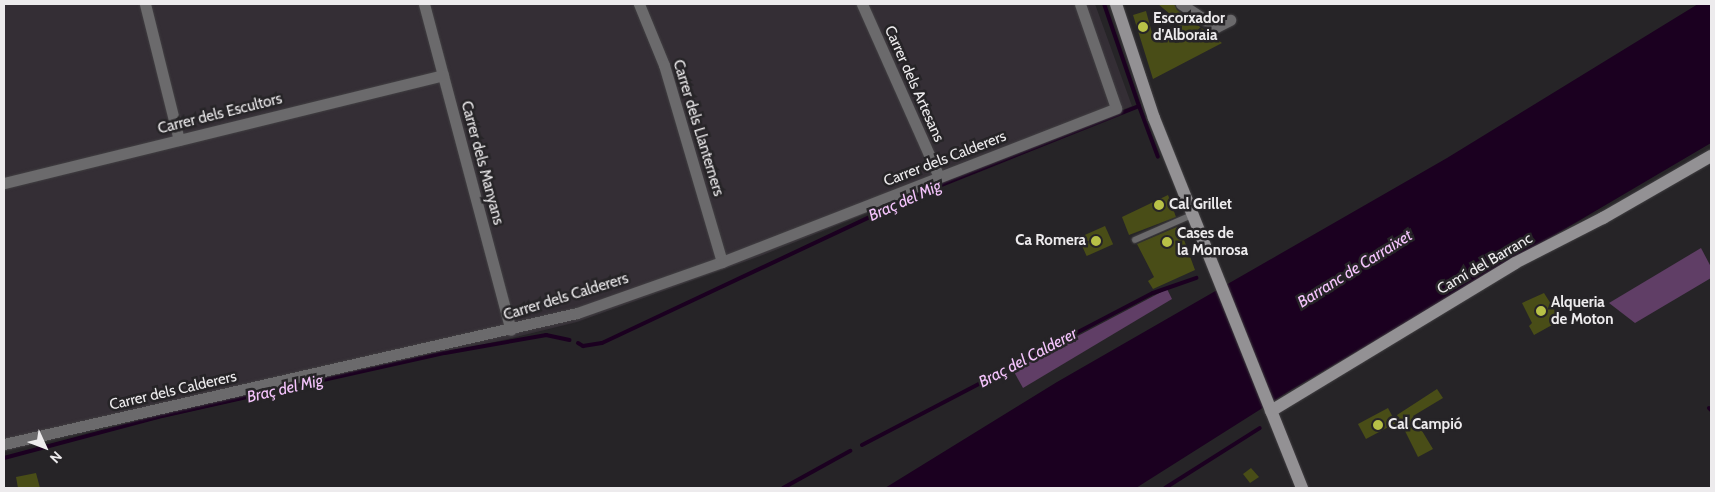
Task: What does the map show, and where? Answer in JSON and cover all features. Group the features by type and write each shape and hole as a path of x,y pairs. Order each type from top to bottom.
{"main road":[{"path":"1116,4 1154,118 1219,286 1273,408 1302,488"},
{"name":"Camí del Barranc","path":"1273,408 1515,263 1603,218 1711,156"}],"street":[{"path":"145,4 179,140"},
{"name":"Carrer dels Llanterners","path":"639,4 664,65 722,262"},
{"name":"Carrer dels Artesans","path":"862,4 939,177"},
{"name":"Carrer dels Calderers","path":"4,444 511,330 577,313 722,262 1116,108 1080,4"},
{"path":"1181,4 1216,27 1230,20"},
{"name":"Carrer dels Manyans","path":"427,5 443,75 511,330"},
{"name":"Carrer dels Escultors","path":"4,183 443,75"}],"lane":[{"path":"1135,240 1192,215"}],"shaded area":[{"path":"4,4 1095,4 1132,106 763,255 577,322 508,339 161,413 4,451"},
{"path":"1701,248 1711,267 1711,278 1635,323 1609,303"},
{"path":"1167,289 1172,299 1023,388 1013,370"}],"water":[{"name":"Barranc de Carraixet","path":"1698,4 1711,4 1711,143 1291,390 1136,488 885,488 1057,382 1447,158"}],"building":[{"path":"1158,4 1174,4 1177,10 1222,43 1153,79 1133,15 1146,11 1152,33 1182,24"},
{"name":"Cal Grillet","path":"1168,195 1176,217 1129,235 1122,217"},
{"name":"Ca Romera","path":"1105,226 1113,244 1087,256 1079,238"},
{"path":"1179,226 1195,270 1153,289 1148,281 1154,277 1137,244"},
{"name":"Alqueria de Moton","path":"1544,293 1561,320 1534,335 1529,326 1532,323 1522,303"},
{"path":"1437,389 1443,398 1413,416 1433,449 1418,457 1397,415"},
{"name":"Cal Campió","path":"1388,408 1396,423 1366,439 1358,424"},
{"path":"1251,468 1259,477 1250,483 1243,474"},
{"path":"36,473 40,488 18,488 16,477"}],"waterway":[{"name":"Braç del Mig","path":"578,343 583,346 602,343 914,196 1139,106 1104,4"},
{"name":"Braç del Calderer","path":"1139,106 1158,157"},
{"name":"Braç del Calderer","path":"862,445 1153,293 1196,278"},
{"name":"Braç del Mig","path":"4,458 162,416 445,353 546,335 569,340"},
{"path":"1165,488 1260,428"},
{"name":"Braç del Calderer","path":"783,488 850,451"}],"place":[{"name":"Escorxador d'Alboraia","path":"1143,27"},
{"name":"Cal Grillet","path":"1159,205"},
{"name":"Ca Romera","path":"1096,241"},
{"name":"Cases de la Monrosa","path":"1167,242"},
{"name":"Alqueria de Moton","path":"1541,311"},
{"name":"Cal Campió","path":"1378,425"}]}
